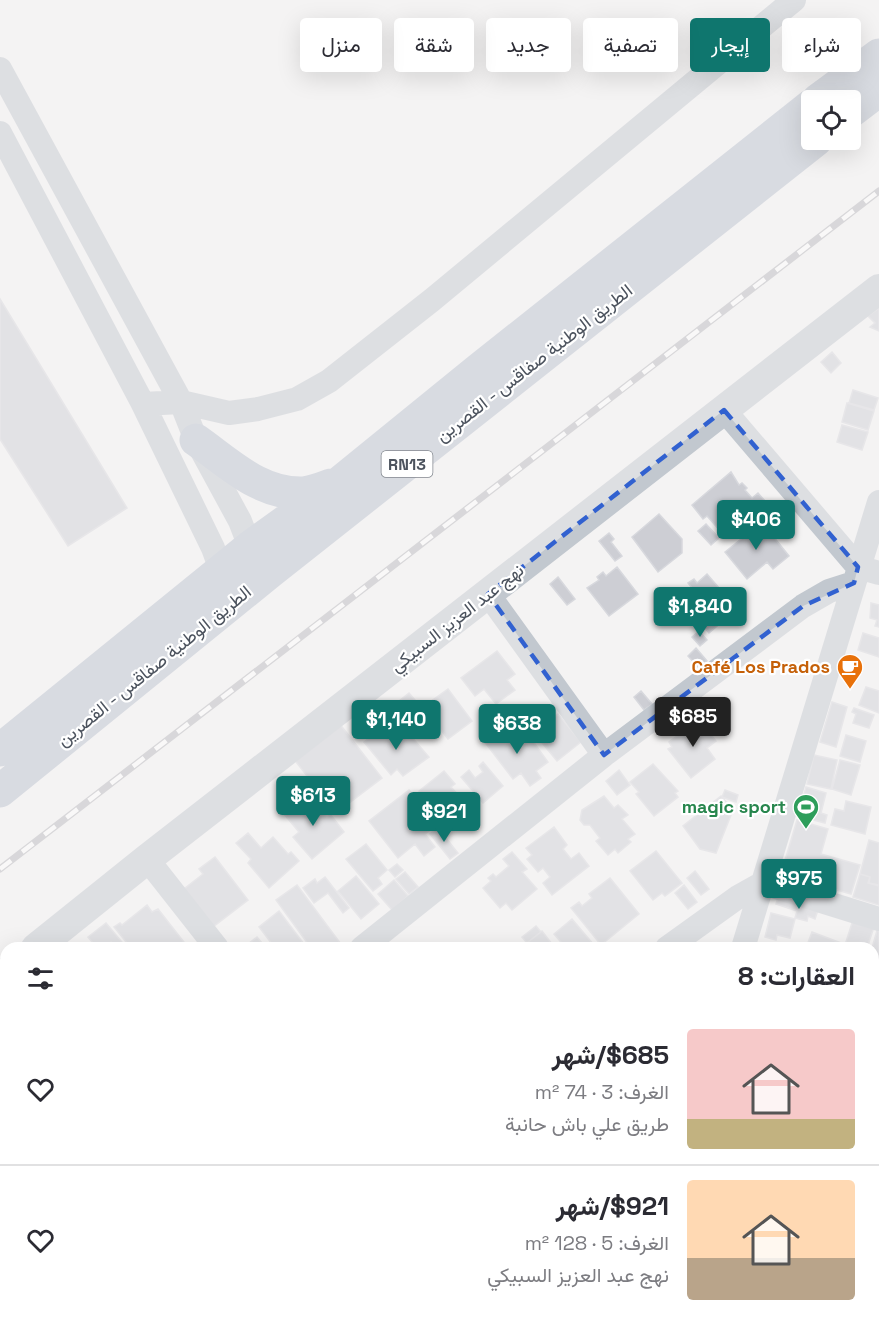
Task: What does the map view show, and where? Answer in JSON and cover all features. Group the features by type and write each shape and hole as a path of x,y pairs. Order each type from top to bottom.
{"main road":[{"path":"832,90 879,55"},
{"path":"861,104 879,90"},
{"name":"الطريق الوطنية صفاقس - القصرين","path":"0,791 240,596 260,559 339,483 801,114"},
{"name":"الطريق الوطنية صفاقس - القصرين","path":"0,750 203,587 221,570 260,559 803,150"},
{"path":"195,440 253,482 278,492 306,493 339,483"}],"street":[{"path":"143,404 181,402 229,413 258,409 297,399 329,381 432,300 794,0"},
{"path":"0,69 181,402 195,440 260,559"},
{"path":"0,133 143,404 213,548 221,570 240,596"},
{"name":"نهج عبد العزيز السبيكي","path":"43,942 879,289"},
{"path":"724,410 864,574"},
{"path":"744,942 864,574 879,502"},
{"path":"370,942 604,755 803,606 864,574"},
{"path":"488,594 604,755"},
{"path":"147,859 212,942"},
{"path":"675,942 738,897 763,883 879,918"}],"highlighted area":[{"path":"724,410 858,567 854,583 803,606 604,755 488,594"}],"building":[{"path":"0,299 127,508 68,546 0,439"},
{"path":"879,308 879,331 870,327 875,323 868,316"},
{"path":"832,352 841,363 831,373 821,362"},
{"path":"853,390 878,398 874,410 849,403"},
{"path":"847,403 874,411 868,430 842,422"},
{"path":"842,425 868,432 862,450 837,442"},
{"path":"731,472 739,485 742,483 747,488 745,490 752,498 758,493 765,501 744,519 741,516 722,533 707,516 703,519 692,505"},
{"path":"659,514 682,539 682,553 658,572 632,537"},
{"path":"706,524 719,538 711,545 698,531"},
{"path":"764,525 789,556 773,569 767,562 747,579 725,552 746,535 744,533 752,526 756,531"},
{"path":"609,533 614,539 611,542 622,556 615,561 599,541"},
{"path":"617,567 638,594 609,616 587,588 599,580 597,577 603,572 606,576"},
{"path":"707,574 726,596 732,591 743,604 709,633 680,599 692,588 688,583 694,579 697,583"},
{"path":"558,577 575,599 567,605 550,584"},
{"path":"871,603 879,605 879,627 875,626 877,620 870,618"},
{"path":"699,631 707,640 700,646 692,637"},
{"path":"863,633 879,638 879,657 858,650"},
{"path":"696,648 707,661 699,668 688,656"},
{"path":"497,651 515,674 507,680 515,690 496,704 484,689 475,696 461,678"},
{"path":"866,687 879,691 879,713 859,705"},
{"path":"448,689 472,721 448,739 423,707"},
{"path":"641,691 652,704 644,710 634,697"},
{"path":"409,693 420,706 403,720 393,706"},
{"path":"832,702 847,707 836,747 820,742"},
{"path":"542,706 552,719 558,714 581,742 557,761 524,721"},
{"path":"854,708 874,715 869,728 853,723 856,714 852,712"},
{"path":"690,722 701,722 716,741 707,748 715,759 691,778 668,749 672,747 669,742 689,727"},
{"path":"339,723 382,778 336,813 293,758"},
{"path":"385,725 394,736 404,728 429,757 403,776 397,769 391,775 364,742"},
{"path":"489,729 499,742 515,730 524,742 530,737 548,762 536,771 541,778 530,786 521,773 513,779 480,736"},
{"path":"846,735 866,741 860,762 840,756"},
{"path":"814,755 837,760 831,789 807,784"},
{"path":"840,760 860,765 851,795 832,789"},
{"path":"483,762 503,786 483,803 461,777 469,770 475,778 483,772 479,766"},
{"path":"653,764 678,791 675,793 678,797 654,816 636,794 639,792 630,782"},
{"path":"619,770 630,785 617,795 606,781"},
{"path":"444,771 455,784 451,787 461,798 449,808 457,819 448,827 419,791"},
{"path":"806,787 826,793 821,813 827,815 825,823 798,816"},
{"path":"409,790 437,825 425,834 435,847 424,856 415,844 398,858 369,821"},
{"path":"725,790 738,795 736,802 722,797"},
{"path":"309,794 327,817 330,814 344,832 312,859 293,837 299,832 284,814"},
{"path":"604,796 614,808 618,805 628,815 622,819 635,834 628,839 631,842 618,853 615,849 608,855 596,841 600,838 590,825 584,825 580,820 582,810"},
{"path":"721,796 733,810 716,853 700,849 683,826"},
{"path":"846,801 871,807 865,834 831,825 835,809 844,811"},
{"path":"797,820 828,829 821,854 860,865 851,894 781,874"},
{"path":"554,827 567,845 563,849 571,859 579,853 589,866 552,895 543,883 550,877 543,868 538,872 527,859 532,855 526,848"},
{"path":"438,828 458,853 450,859 430,834"},
{"path":"248,833 261,848 273,837 288,854 291,852 299,861 269,888 248,863 251,859 236,843"},
{"path":"869,840 879,843 879,885 869,883 870,877 860,874"},
{"path":"366,844 387,870 378,878 382,884 373,891 346,859"},
{"path":"656,851 682,883 665,896 662,893 653,900 630,871"},
{"path":"512,852 527,869 522,872 537,889 512,910 506,903 500,908 483,888 491,881 488,878 493,874 496,877 509,866 503,859"},
{"path":"215,857 248,900 213,927 184,889 203,874 199,869"},
{"path":"397,864 403,870 395,877 389,870"},
{"path":"695,871 709,889 701,895 687,878"},
{"path":"405,872 418,887 409,894 396,879"},
{"path":"860,874 870,877 868,883 879,886 879,905 853,897"},
{"path":"356,876 379,904 361,919 338,891"},
{"path":"325,877 349,908 343,913 328,893 314,903 303,888 315,879 317,883"},
{"path":"610,878 639,914 605,942 599,942 571,908 579,902 582,906 592,898 589,894"},
{"path":"394,880 408,896 392,910 378,894"},
{"path":"297,885 340,942 307,942 276,900"},
{"path":"684,885 697,902 688,909 675,893"},
{"path":"778,898 818,910 815,919 808,916 807,921 795,918 797,911 776,904"},
{"path":"147,905 152,912 158,909 184,942 126,942 114,927 120,923 122,925"},
{"path":"279,911 302,942 270,942 259,927"},
{"path":"771,913 795,919 790,938 777,935 776,940 765,937"},
{"path":"572,919 591,942 561,942 554,934"},
{"path":"853,920 874,927 869,942 846,942"},
{"path":"106,923 122,942 92,942 88,937"},
{"path":"536,926 541,932 528,942 522,937"},
{"path":"878,927 879,942 874,942"},
{"path":"542,931 550,942 528,942"},
{"path":"812,932 838,942 808,942"},
{"path":"257,937 261,942 251,942"}],"railway":[{"path":"0,869 879,191"}],"place":[{"name":"Café Los Prados","path":"850,690"},
{"name":"magic sport","path":"806,830"}]}
